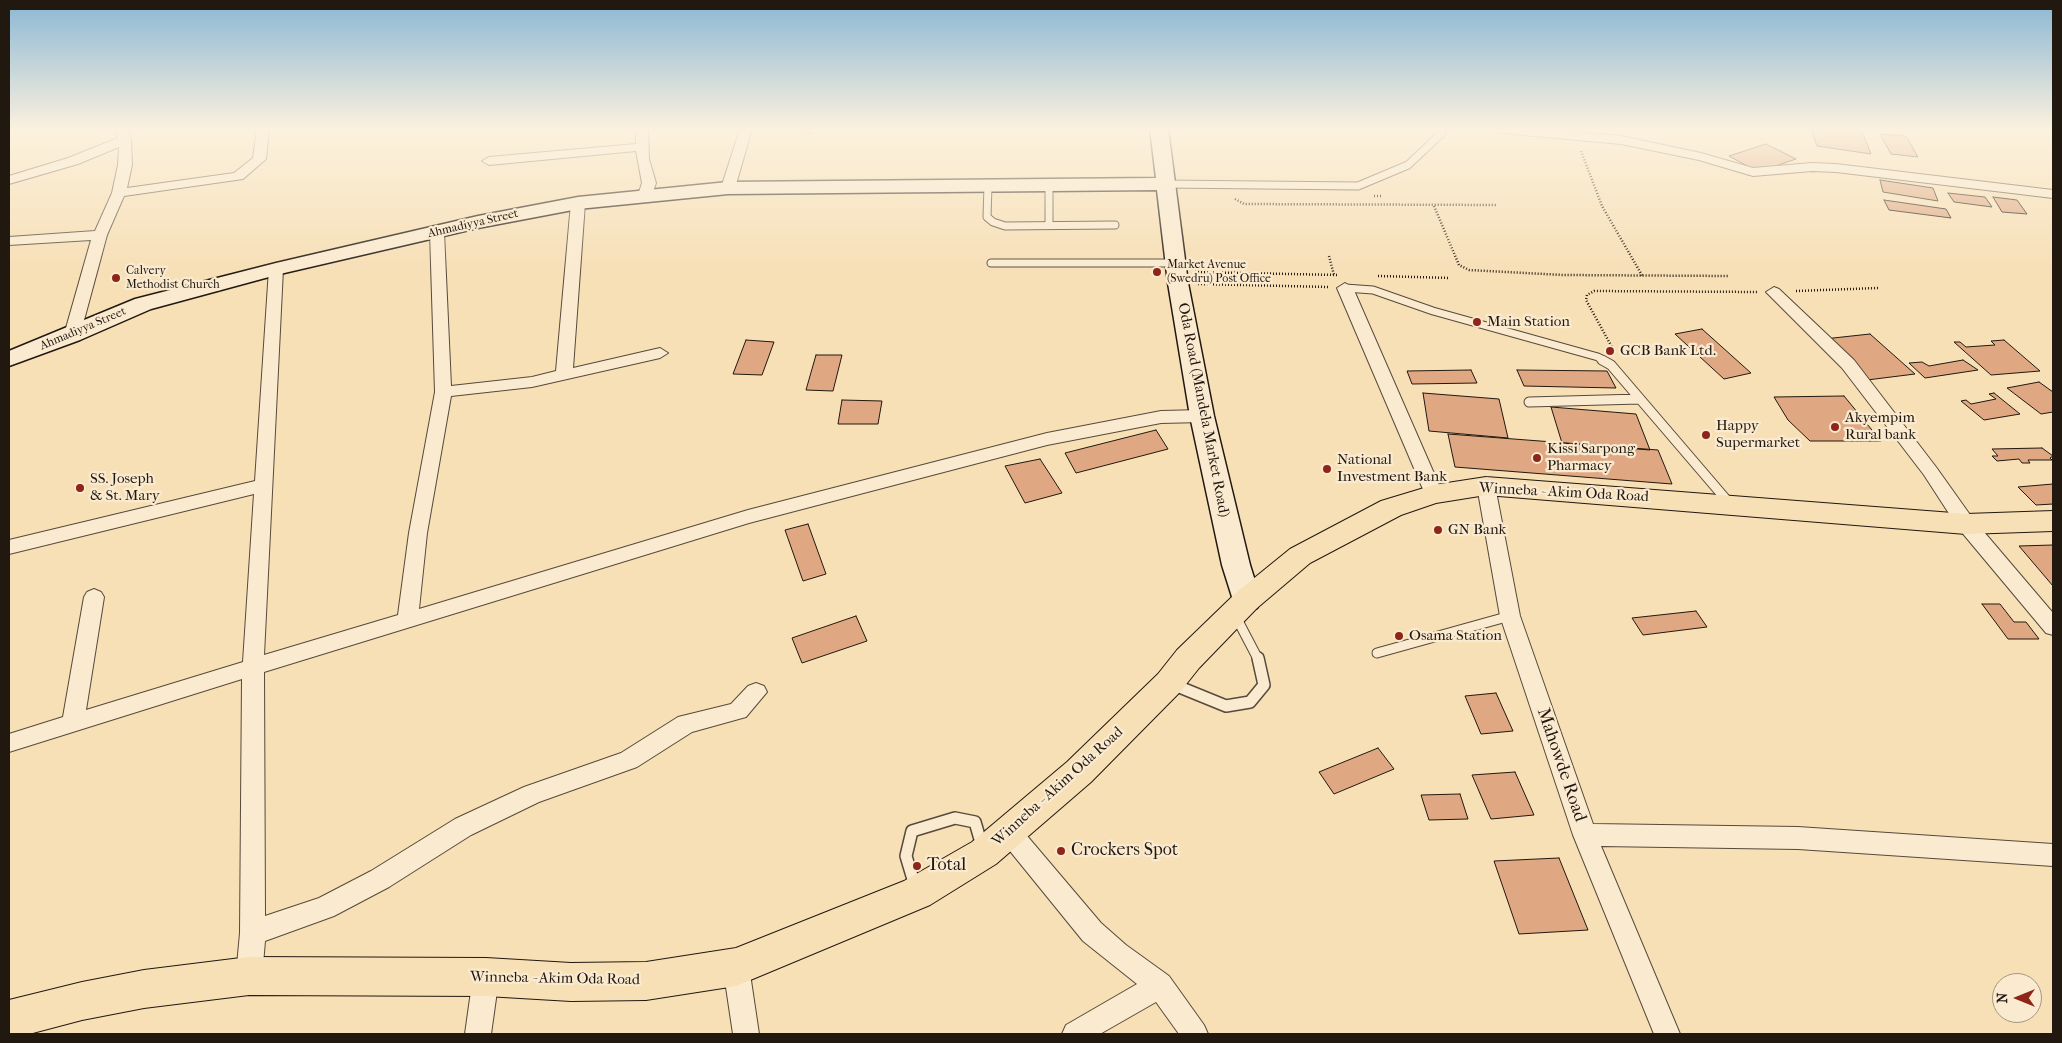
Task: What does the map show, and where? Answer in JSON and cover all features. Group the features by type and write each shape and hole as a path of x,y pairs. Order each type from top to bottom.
{"main road":[{"name":"Winneba - Akim Oda Road","path":"9,1020 82,1001 144,990 249,976 486,977 571,982 646,981 736,967 917,893 984,853 1079,772 1169,683 1188,658 1241,607 1300,556 1391,508 1434,494 1486,486 1966,524 2053,521"}],"street":[{"path":"72,335 100,235 119,193 122,178"},
{"path":"119,193 226,178"},
{"path":"645,195 649,183 647,178"},
{"path":"728,188 731,178"},
{"name":"Oda Road (Mandela Market Road)","path":"1164,178 1202,416 1236,566 1241,607"},
{"path":"1917,178 2053,194"},
{"name":"Ahmadiyya Street","path":"9,359 72,335 143,304 276,269 540,209 578,203 728,188 1165,184"},
{"path":"564,375 578,203"},
{"path":"407,621 418,534 443,392 437,232"},
{"path":"9,241 100,235"},
{"path":"249,976 253,932 254,667 276,269"},
{"path":"1341,280 1434,494"},
{"path":"1774,292 1848,364 1930,471 1966,524 2053,627"},
{"path":"443,392 474,390 564,375 660,353"},
{"path":"9,743 739,519 1038,442 1161,417 1202,416"},
{"path":"9,547 264,485"},
{"name":"Mahowde Road","path":"1486,486 1510,616 1584,835 1667,1034"},
{"path":"73,723 94,597"},
{"path":"253,932 325,908 380,879 464,826 532,794 629,760 686,724 738,711 756,692"},
{"path":"1009,832 1092,932 1117,954 1160,985 1195,1034"},
{"path":"1584,835 1798,838 2053,855"},
{"path":"736,967 746,1034"},
{"path":"478,1034 486,977"},
{"path":"1075,1034 1160,985"}],"lane":[{"path":"1165,184 1346,187 1365,184 1379,178"},
{"path":"988,185 987,217 993,222 1005,226 1049,224 1115,225"},
{"path":"1049,185 1049,224"},
{"path":"991,263 1178,273"},
{"path":"1341,280 1433,311 1598,357 1611,365 1730,504"},
{"path":"1529,402 1640,399"},
{"path":"1169,683 1226,706 1250,702 1264,685 1258,658 1241,607"},
{"path":"1377,653 1510,616"},
{"path":"917,893 906,856 912,831 955,818 974,822 984,853"}],"path":[{"path":"1590,178 1602,206 1644,277"},
{"path":"1230,185 1232,196 1244,204 1496,205"},
{"path":"1434,206 1459,265 1469,270 1644,277 1729,276"},
{"path":"1329,256 1341,280"},
{"path":"1178,273 1341,280"},
{"path":"1178,273 1341,280"},
{"path":"1373,276 1450,278"},
{"path":"1611,365 1615,353 1586,300 1587,295 1594,291 1774,292 1878,288"}],"building":[{"path":"1880,180 1933,188 1938,201 1883,192"},
{"path":"1948,193 1985,197 1992,207 1954,202"},
{"path":"1993,197 2017,200 2027,214 2002,212"},
{"path":"1884,200 1946,209 1951,218 1889,210"},
{"path":"1702,329 1751,373 1724,379 1675,334"},
{"path":"1870,334 1915,374 1867,380 1824,339"},
{"path":"746,340 774,342 762,375 733,374"},
{"path":"2004,340 2040,371 1991,375 1954,342 1960,342 1966,347 1995,345 1991,341"},
{"path":"816,355 842,355 833,391 806,390"},
{"path":"1963,360 1978,370 1925,378 1909,363 1922,362 1929,366"},
{"path":"1471,370 1477,383 1412,384 1407,371"},
{"path":"1517,370 1607,371 1616,388 1524,386"},
{"path":"2039,382 2053,392 2053,412 2041,414 2007,388"},
{"path":"1423,393 1499,399 1508,438 1429,431"},
{"path":"1994,393 2020,414 1984,420 1961,401 1966,400 1971,404 1996,399 1989,394"},
{"path":"1844,396 1881,441 1810,441 1788,420 1774,397"},
{"path":"842,400 882,401 878,424 838,424"},
{"path":"1551,407 1636,414 1650,450 1562,443"},
{"path":"1156,430 1168,449 1076,473 1065,453"},
{"path":"1448,434 1658,450 1672,484 1455,467"},
{"path":"2042,448 2053,456 2050,458 2052,460 2028,460 2030,463 2022,463 2019,459 1997,461 1992,456 1998,456 1992,449"},
{"path":"1040,459 1062,493 1025,503 1005,466"},
{"path":"2053,484 2053,504 2036,505 2018,487"},
{"path":"808,524 826,574 803,581 785,530"},
{"path":"2053,545 2053,586 2019,546"},
{"path":"1982,604 2000,604 2014,622 2026,622 2039,639 2008,639"},
{"path":"1696,611 1707,627 1643,635 1632,618"},
{"path":"856,616 867,641 802,663 792,638"},
{"path":"1496,693 1513,731 1481,734 1465,696"},
{"path":"1378,748 1394,769 1334,794 1319,772"},
{"path":"1515,772 1534,815 1491,819 1472,775"},
{"path":"1460,794 1468,819 1429,820 1421,795"},
{"path":"1559,858 1588,930 1519,934 1494,861"}],"place":[{"name":"Market Avenue (Swedru) Post Office","path":"1157,272"},
{"name":"Calvery Methodist Church","path":"116,278"},
{"name":"Main Station","path":"1477,322"},
{"name":"GCB Bank Ltd.","path":"1610,351"},
{"name":"Akyempim Rural bank","path":"1835,427"},
{"name":"Happy Supermarket","path":"1706,435"},
{"name":"Kissi Sarpong Pharmacy","path":"1537,458"},
{"name":"National Investment Bank","path":"1327,469"},
{"name":"SS. Joseph & St. Mary","path":"80,488"},
{"name":"GN Bank","path":"1438,530"},
{"name":"Osama Station","path":"1399,636"},
{"name":"Crockers Spot","path":"1061,851"},
{"name":"Total","path":"917,866"}]}
